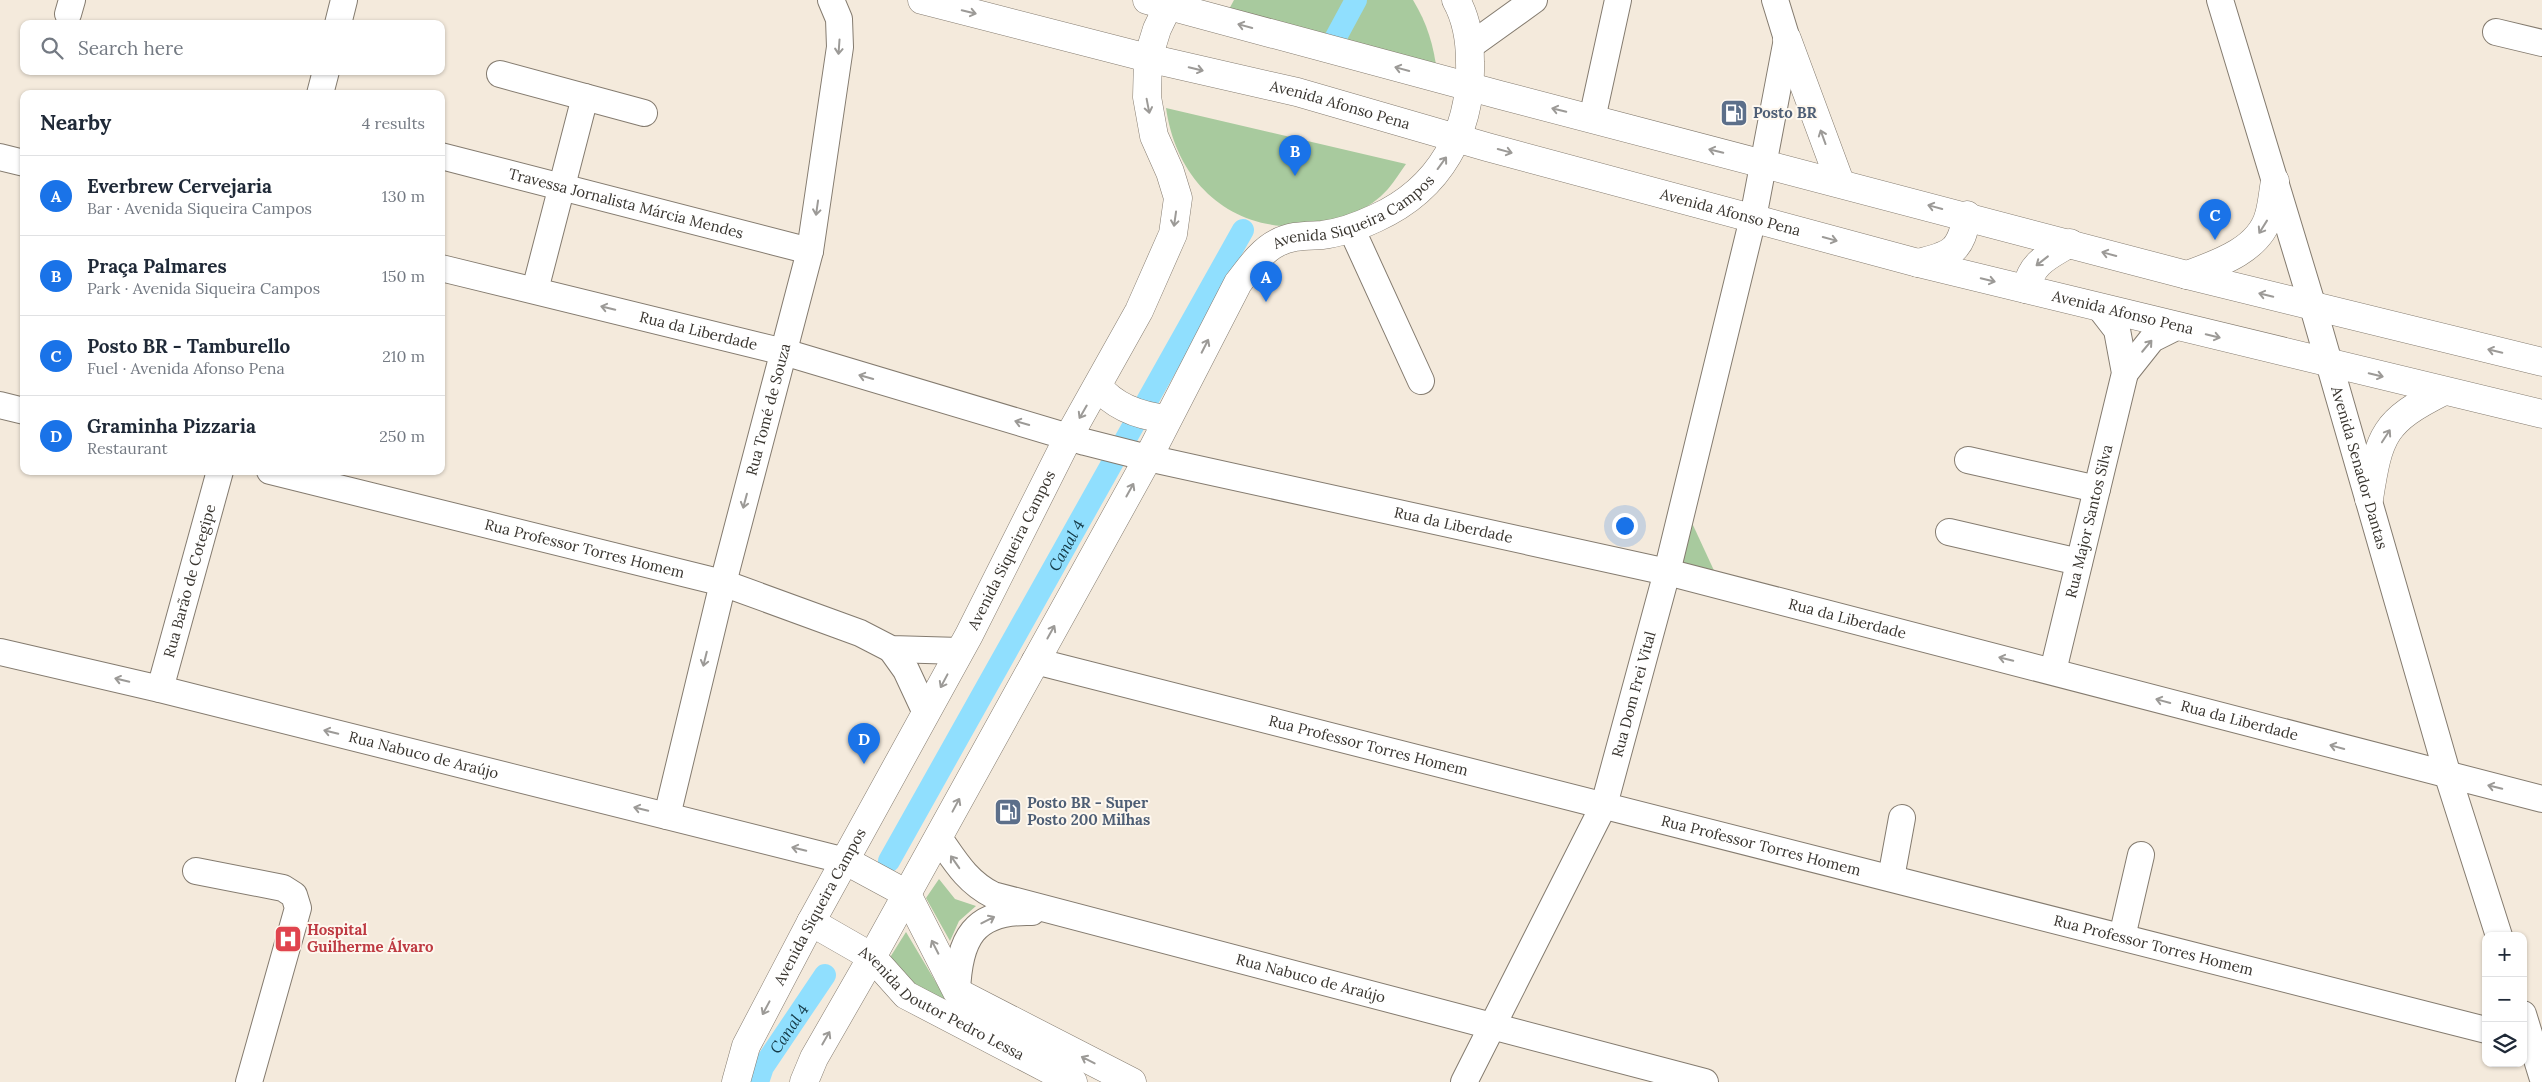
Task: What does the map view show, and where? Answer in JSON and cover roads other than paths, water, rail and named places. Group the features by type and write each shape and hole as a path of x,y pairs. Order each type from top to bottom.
{"main road":[{"name":"Avenida Afonso Pena","path":"922,0 1148,58 1297,92 1458,138 1918,263 2176,327 2542,414"},
{"name":"Avenida Siqueira Campos","path":"804,1082 863,952 901,891 939,838 1034,661 1157,418 1238,284 1262,255 1276,243 1294,236 1323,234 1351,228 1377,218 1402,203 1424,184 1443,163 1458,138 1467,112 1471,87 1470,46 1456,0"},
{"name":"Avenida Siqueira Campos","path":"736,1082 746,1046 850,863 926,713 1103,392 1173,234 1178,198 1170,172 1154,136 1146,97 1148,58 1162,2"},
{"path":"1162,2 1471,87 1840,182 2188,275 2542,362"},
{"path":"1787,39 1840,182"},
{"path":"2188,275 2217,264 2254,240 2269,216 2274,181"},
{"path":"1918,263 1947,256 1960,242 1967,216"},
{"path":"2026,289 2029,275 2038,263 2070,243"},
{"path":"2369,499 2376,457 2383,437 2397,420 2414,406 2444,391"},
{"path":"1103,392 1157,418"},
{"path":"850,863 901,891"},
{"name":"Avenida Doutor Pedro Lessa","path":"901,891 957,992 1132,1082"},
{"name":"Avenida Doutor Pedro Lessa","path":"816,925 863,952 906,995 1073,1082"}],"street":[{"path":"339,20 344,0"},
{"name":"Rua Tomé de Souza","path":"667,816 723,583 810,251 840,47 840,19 830,0"},
{"path":"1470,46 1534,0"},
{"path":"1592,119 1618,0"},
{"path":"1775,0 1787,39"},
{"name":"Avenida Senador Dantas","path":"2220,0 2313,307 2448,776 2498,932"},
{"path":"2496,32 2542,44"},
{"name":"Rua Dom Frei Vital","path":"1464,1082 1604,805 1667,572 1738,284 1764,163 1787,39"},
{"path":"500,74 644,113"},
{"path":"321,90 325,75"},
{"path":"536,290 585,97"},
{"path":"0,157 20,162"},
{"name":"Travessa Jornalista Márcia Mendes","path":"445,157 810,251"},
{"path":"1351,228 1422,381"},
{"name":"Rua da Liberdade","path":"445,269 784,352 1139,456 1667,572 2542,799"},
{"name":"Rua Major Santos Silva","path":"2053,672 2124,373 2117,330 2100,308"},
{"name":"Rua Major Santos Silva","path":"2124,373 2152,339 2176,327"},
{"path":"0,405 20,410"},
{"path":"1968,460 2097,489"},
{"name":"Rua Barão de Cotegipe","path":"160,689 219,475"},
{"name":"Rua Professor Torres Homem","path":"286,475 723,583 860,634 891,649 960,651"},
{"path":"1949,532 2079,562"},
{"name":"Rua Professor Torres Homem","path":"891,649 906,670 926,713"},
{"name":"Rua Nabuco de Araújo","path":"0,652 160,689 850,863"},
{"name":"Rua Professor Torres Homem","path":"1034,661 2482,1029"},
{"path":"1891,878 1902,818"},
{"name":"Rua Nabuco de Araújo","path":"939,838 968,879 978,888 993,895 1058,914 1705,1082"},
{"path":"2122,938 2141,855"},
{"path":"196,871 283,888 294,895 298,908 249,1082"},
{"name":"Avenida Doutor Pedro Lessa","path":"957,992 961,954 967,937 982,921 998,914 1027,912 1058,914"},
{"path":"2526,1022 2542,1076"}],"waterway":[{"name":"Canal 4","path":"1336,37 1356,0"},
{"name":"Canal 4","path":"889,861 1243,230"},
{"name":"Canal 4","path":"758,1082 763,1067 825,975"}],"place":[{"name":"Posto BR","path":"1734,113"},
{"name":"Praça Palmares","path":"1295,176"},
{"name":"Posto BR - Tamburello","path":"2215,240"},
{"name":"Everbrew Cervejaria","path":"1266,302"},
{"name":"Graminha Pizzaria","path":"864,764"},
{"name":"Posto BR - Super Posto 200 Milhas","path":"1008,812"},
{"name":"Hospital Guilherme Álvaro","path":"288,939"}]}
